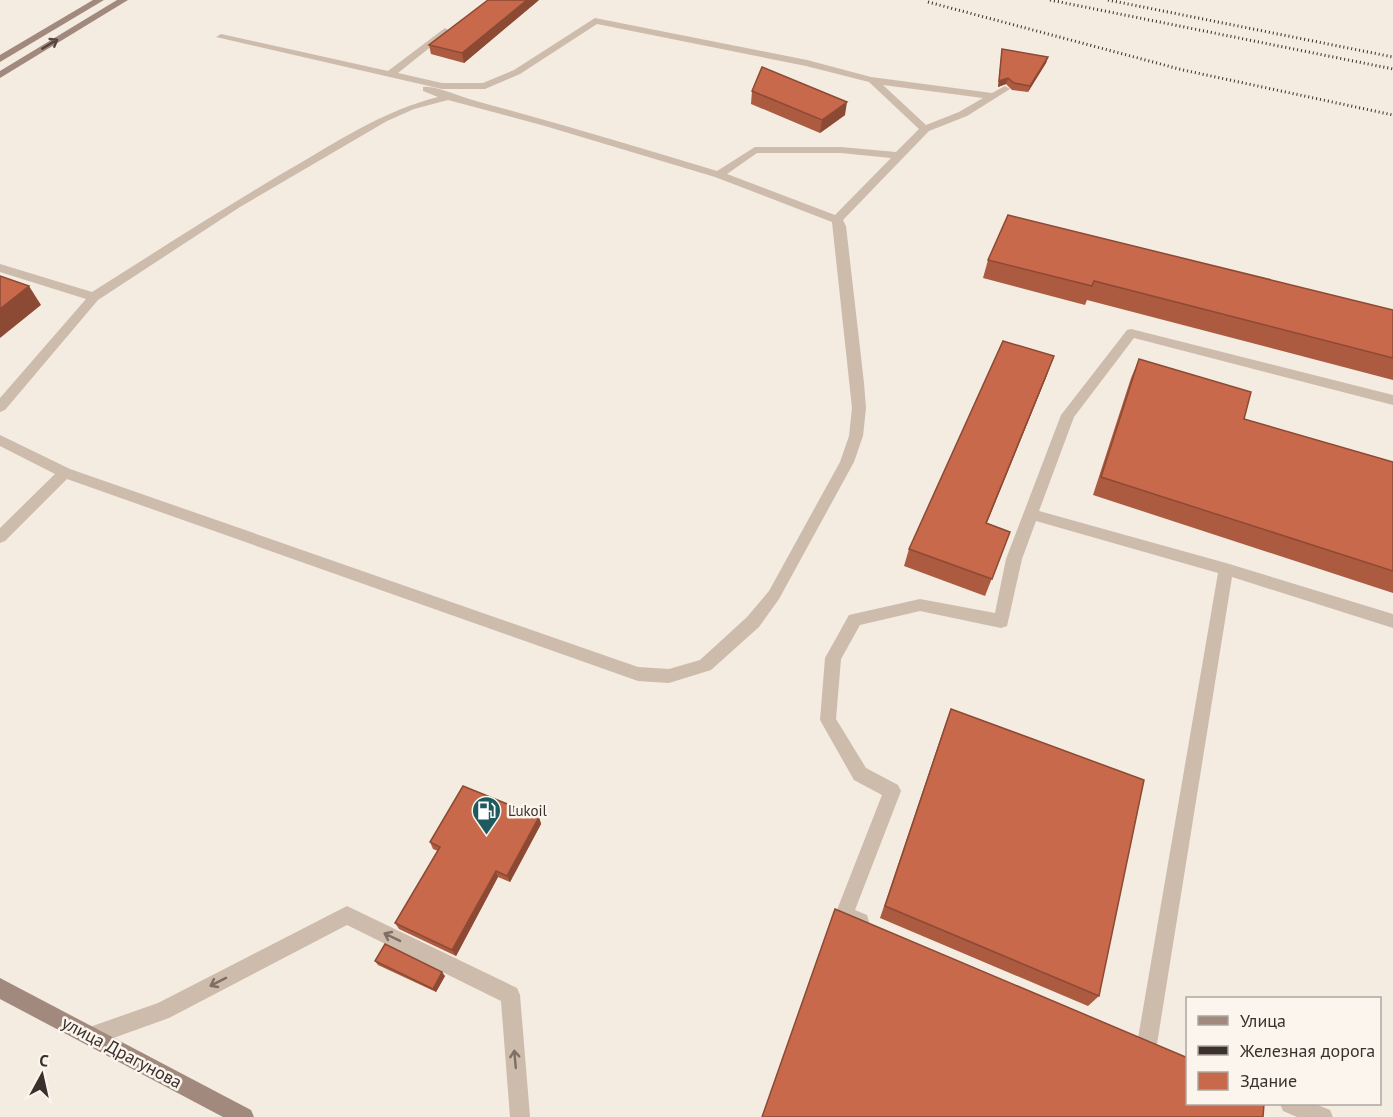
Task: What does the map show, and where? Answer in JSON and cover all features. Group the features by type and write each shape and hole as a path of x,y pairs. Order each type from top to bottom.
{"main road":[{"path":"0,59 99,0"},
{"path":"0,75 123,0"},
{"name":"улица Драгунова","path":"3,995 92,1036 244,1117"}],"lane":[{"path":"221,37 442,86 485,87 517,72 595,21 807,63 871,80 999,93 963,114 925,129 837,220"},
{"path":"391,74 445,31"},
{"path":"0,440 41,464 64,473 638,674 669,676 705,665 753,622 774,595 835,487 856,436 860,408 840,226 837,220 719,175 549,124 448,97 391,74"},
{"path":"871,80 925,129"},
{"path":"0,407 94,297 236,205 382,119 410,107 448,97"},
{"path":"719,175 755,150 841,150 900,156"},
{"path":"0,268 94,297"},
{"path":"877,929 844,915 892,791 860,774 828,720 833,658 855,620 920,605 1001,621 1014,559 1068,415 1131,333 1393,400"},
{"path":"3,529 64,473"},
{"path":"1031,513 1226,569 1393,621"},
{"path":"1147,1044 1226,569"},
{"path":"92,1036 162,1011 347,915 510,995 520,1117"},
{"path":"1293,1105 1323,1117"}],"building":[{"path":"488,0 527,0 462,53 429,45"},
{"path":"1002,49 1048,57 1030,86 1014,83 1008,78 999,81"},
{"path":"762,67 847,102 822,120 752,91"},
{"path":"1008,215 1393,310 1393,358 1094,281 1092,286 988,260"},
{"path":"0,276 29,286 0,309"},
{"path":"1003,341 1054,356 986,523 1010,532 992,579 909,549"},
{"path":"1139,359 1251,392 1244,419 1393,462 1393,571 1101,477"},
{"path":"951,709 1144,780 1099,996 885,906"},
{"path":"463,786 539,817 507,876 496,871 452,950 395,923 440,847 430,842"},
{"path":"835,909 1186,1057 1186,1105 1264,1105 1263,1117 762,1117"},
{"path":"385,944 442,972 433,989 375,961"}],"railway":[{"path":"1050,0 1393,69"},
{"path":"1108,0 1393,57"},
{"path":"928,2 1183,70 1393,115"}],"place":[{"name":"Lukoil","path":"487,836"}]}
